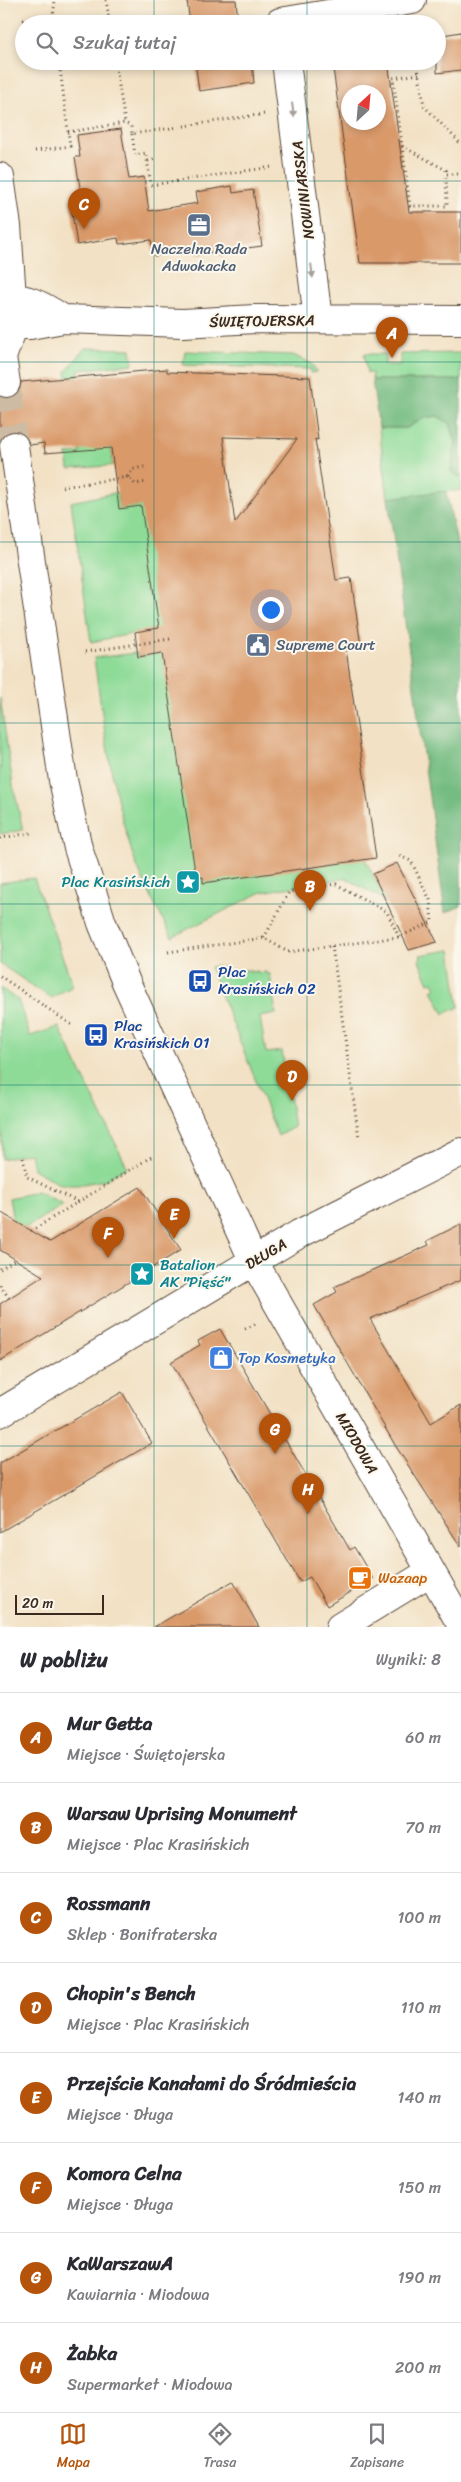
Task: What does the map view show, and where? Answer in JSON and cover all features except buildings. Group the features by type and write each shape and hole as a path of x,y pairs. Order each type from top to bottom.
{"street":[{"path":"280,15 412,0"},
{"name":"NOWINIARSKA","path":"287,70 318,319"},
{"path":"0,177 7,226 6,324 2,365"},
{"name":"ŚWIĘTOJERSKA","path":"6,296 35,302 63,319"},
{"name":"ŚWIĘTOJERSKA","path":"6,324 30,325 63,319 183,323 255,319 461,320"},
{"path":"14,446 60,760 69,812 82,862 102,923 126,982 254,1262"},
{"name":"DŁUGA","path":"0,1413 299,1234 461,1152"},
{"name":"MIODOWA","path":"254,1262 461,1624"},
{"path":"340,1627 430,1572"}],"path":[{"path":"53,15 55,0"},
{"path":"106,0 108,15"},
{"path":"35,151 70,146 60,70"},
{"path":"116,70 125,123"},
{"path":"418,70 424,106 461,144"},
{"path":"402,146 446,170 446,206 410,206 402,146 393,78 419,74"},
{"path":"132,134 267,114"},
{"path":"68,132 125,123 131,126 135,155 146,153 151,184 276,166"},
{"path":"148,160 156,159"},
{"path":"446,174 461,174"},
{"path":"62,487 128,476 133,469 145,467"},
{"path":"128,476 135,484 147,482"},
{"path":"85,652 170,639"},
{"path":"0,838 31,833"},
{"path":"168,952 264,938 288,952 399,937 432,922 430,900 411,861 397,855"},
{"path":"264,938 289,892 336,884 387,912 399,937"},
{"path":"332,946 359,1138"},
{"path":"0,976 72,1025"},
{"path":"23,1158 27,1177 78,1202"},
{"path":"31,1231 152,1158"},
{"path":"0,1269 16,1259"},
{"path":"0,1286 9,1298"},
{"path":"245,1329 260,1321"}],"green space":[{"path":"85,348 131,349 133,364 79,370 77,377 67,378 66,372"},
{"path":"185,351 293,355 312,364 316,372 310,373 311,369 183,365"},
{"path":"461,353 461,380 372,380 372,373 367,373 364,354 385,354 385,365 400,365 400,354"},
{"path":"372,380 461,380 461,478 451,471 456,442 450,423 437,416 423,418 407,428 379,428"},
{"path":"437,416 450,423 456,442 451,471 461,478 461,490 388,498 379,428 407,428 423,418"},
{"path":"114,437 111,448 112,463 144,463 69,469 67,454 80,453 80,440"},
{"path":"148,486 117,495 119,509 150,504 168,627 91,642 71,502"},
{"path":"446,491 461,562 461,906 445,913 388,498"},
{"path":"172,651 364,857 386,901 346,878 262,892 172,937 135,861 120,811 105,735 94,658 137,653 138,657"},
{"path":"0,698 13,785 23,830 0,834"},
{"path":"34,878 73,986 51,998 0,964 0,883"},
{"path":"451,950 459,1007 444,1014 432,990 436,988 433,982 429,983 419,960 421,958 420,955"},
{"path":"217,966 218,968 225,967 226,970 250,970 250,972 258,971 258,973 266,972 270,974 276,1014 260,1017 266,1053 282,1051 294,1127 278,1136 210,967"},
{"path":"0,988 18,1000 30,1036 59,1027 127,1167 105,1180 78,1185 61,1185 33,1169 30,1153 2,1159"},
{"path":"37,1192 63,1205 25,1228 13,1220 9,1198"}],"tunnel":[{"path":"6,383 14,446"}],"place":[{"name":"Naczelna Rada Adwokacka","path":"199,225"},
{"name":"Rossmann","path":"84,229"},
{"name":"Mur Getta","path":"392,358"},
{"name":"Supreme Court","path":"258,645"},
{"name":"Plac Krasińskich","path":"188,882"},
{"name":"Warsaw Uprising Monument","path":"310,911"},
{"name":"Plac Krasińskich 02","path":"200,981"},
{"name":"Plac Krasińskich 01","path":"96,1035"},
{"name":"Chopin's Bench","path":"292,1101"},
{"name":"Przejście Kanałami do Śródmieścia","path":"174,1239"},
{"name":"Komora Celna","path":"108,1258"},
{"name":"Batalion AK \"Pięść\"","path":"142,1274"},
{"name":"Top Kosmetyka","path":"221,1358"},
{"name":"KaWarszawA","path":"275,1454"},
{"name":"Żabka","path":"308,1514"},
{"name":"Wazaap","path":"360,1578"}]}
